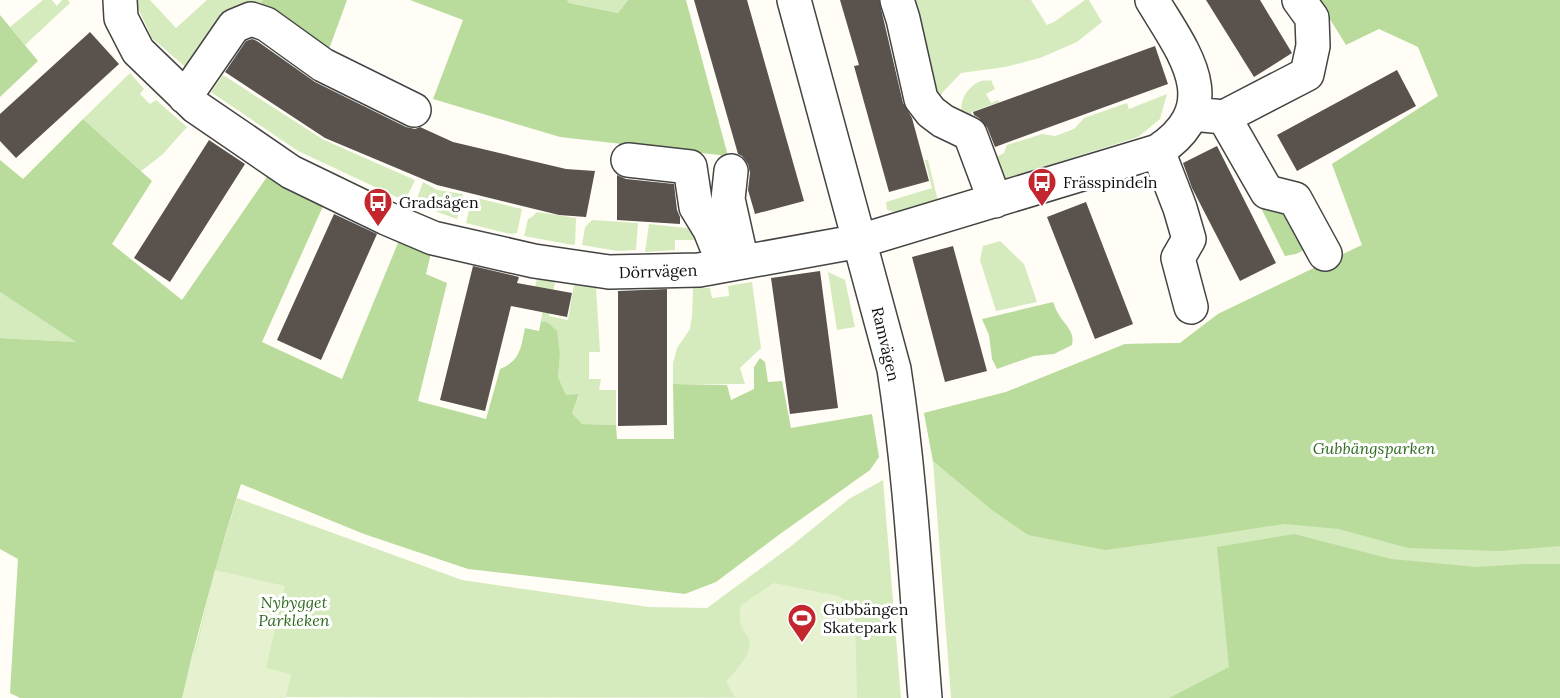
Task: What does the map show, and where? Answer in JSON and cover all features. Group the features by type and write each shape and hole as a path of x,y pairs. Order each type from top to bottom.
{"street":[{"name":"Dörrvägen","path":"120,0 121,18 138,51 196,107 291,172 393,221 433,237 534,261 566,278 609,272 699,270 860,241 1158,151"},
{"name":"Ramvägen","path":"794,0 894,369 901,414 925,698"},
{"path":"897,0 921,99 931,112 943,121 970,134 995,201"},
{"path":"1152,0 1182,50 1192,74 1196,95 1192,114 1184,128 1158,151 1180,208 1189,239 1178,258 1191,307"},
{"path":"1192,114 1224,117 1307,74 1313,46 1312,18 1299,0"},
{"path":"186,97 234,26 252,20 266,24 323,65 414,110"},
{"path":"1224,117 1267,192 1295,199 1324,254"},
{"path":"628,160 690,167 696,207 733,264"},
{"path":"731,171 728,199 733,264"}],"green space":[{"path":"43,0 52,0 57,6 62,0 68,0 70,3 25,45 10,27"},
{"path":"137,0 150,0 176,28 207,0 263,0 254,14 190,71 152,38 137,6"},
{"path":"263,0 347,0 325,60 254,14"},
{"path":"410,0 567,0 569,3 618,13 628,0 686,0 728,156 560,137 433,99 463,20"},
{"path":"567,0 628,0 618,13 569,3"},
{"path":"904,0 1031,0 1047,25 1085,0 1089,0 1102,22 1077,42 1040,58 1005,67 961,73 943,92 934,106"},
{"name":"Gubbängsparken","path":"1318,0 1560,0 1560,546 1500,551 1408,548 1339,529 1284,524 1105,550 1028,535 992,510 933,461 924,413 1006,392 1125,344 1180,343 1218,314 1362,245 1332,164 1438,96 1418,47 1379,29 1346,45"},
{"path":"0,15 38,61 0,97"},
{"path":"130,73 144,89 140,94 150,104 156,100 187,127 162,155 141,171 83,119"},
{"path":"223,75 324,140 415,180 405,201 298,151 211,92"},
{"path":"991,80 995,89 986,94 991,103 998,100 999,102 971,112 973,117 964,120 961,109 967,92 982,81"},
{"path":"1167,94 1160,119 1138,137 999,181 990,160 1004,153 1007,145 1042,134 1055,136 1074,129 1084,118 1127,103 1129,109"},
{"name":"Gubbängsparken","path":"1560,94 1560,698 951,698 933,461 924,413 1006,392 1125,344 1180,343 1218,314 1362,245 1332,164"},
{"path":"83,119 152,181 112,244 182,300 269,174 324,204 262,342 342,379 400,238 432,249 426,274 447,283 418,401 486,419 500,369 516,358 521,348 525,328 539,331 541,321 547,322 557,331 560,355 558,377 566,395 579,394 572,413 582,424 616,425 617,439 674,439 673,384 727,385 731,400 754,389 754,367 760,358 765,362 768,382 782,381 791,428 872,414 879,457 870,470 716,582 685,594 468,569 364,534 241,484 203,616 183,697 186,698 20,698 10,693 18,559 0,549 0,338 76,342 0,292 0,160 23,179"},
{"path":"925,160 928,160 938,201 906,211 887,210 886,202 932,188"},
{"path":"423,182 437,190 463,194 457,219 415,204"},
{"path":"472,197 522,209 517,233 510,234 466,223"},
{"path":"1278,201 1306,249 1296,254 1285,256 1258,202"},
{"path":"537,212 576,218 575,244 524,236 528,219"},
{"path":"592,220 638,223 636,250 618,251 582,245 585,227"},
{"path":"649,224 705,230 705,240 675,240 675,250 645,252"},
{"path":"1000,241 1024,264 1037,302 996,311 980,260 983,246"},
{"path":"828,272 845,280 855,327 837,330"},
{"path":"537,279 555,282 549,316 568,320 574,285 596,288 600,352 589,352 589,379 601,379 599,390 616,390 616,425 582,424 572,413 579,395 566,395 558,377 560,355 547,322 541,321 544,301 532,299"},
{"path":"752,282 761,348 740,368 745,384 673,384 673,364 677,348 690,329 693,288 710,288 712,298 729,296 728,286"},
{"path":"0,292 77,342 0,338"},
{"path":"1053,302 1071,333 1072,345 1054,354 1034,356 997,369 992,359 989,335 982,319"},
{"name":"Nybygget Parkleken","path":"883,480 901,698 183,697 215,570 237,498 462,580 649,607 707,608 790,547 849,499"},
{"path":"1294,534 1391,559 1477,567 1560,564 1560,698 1169,698 1229,667 1217,547"},
{"path":"215,570 285,586 266,668 291,674 286,698 182,698 193,651 196,652"},
{"name":"Gubbängen Skatepark","path":"774,583 838,596 852,604 855,618 857,698 735,698 726,681 743,662 750,644 741,624 740,606"}],"building":[{"path":"694,0 747,0 804,201 755,214 748,190 750,173 748,164 738,154"},
{"path":"840,0 879,0 903,103 912,118 929,181 889,192 854,66 859,65"},
{"path":"1206,0 1260,0 1292,53 1254,77"},
{"path":"90,32 119,64 16,158 0,141 0,114"},
{"path":"252,39 315,82 406,127 415,129 420,127 453,142 566,169 595,171 586,217 559,215 437,185 325,138 225,72 246,41"},
{"path":"1155,46 1168,84 995,147 987,127 974,115 973,112"},
{"path":"1397,70 1416,106 1297,171 1277,135"},
{"path":"209,140 245,164 170,282 134,258"},
{"path":"1217,146 1276,263 1240,281 1192,188 1183,163"},
{"path":"617,175 626,179 674,184 680,224 617,220"},
{"path":"1086,202 1133,324 1095,339 1047,217"},
{"path":"334,214 377,234 321,360 277,340"},
{"path":"953,246 987,371 945,382 912,257"},
{"path":"473,266 519,277 517,283 572,293 567,317 511,306 485,411 440,400"},
{"path":"820,271 838,408 790,414 771,278"},
{"path":"667,289 667,425 618,426 618,291"}],"place":[{"name":"Frässpindeln","path":"1042,208"},
{"name":"Gradsågen","path":"378,228"},
{"name":"Gubbängen Skatepark","path":"802,644"}]}
